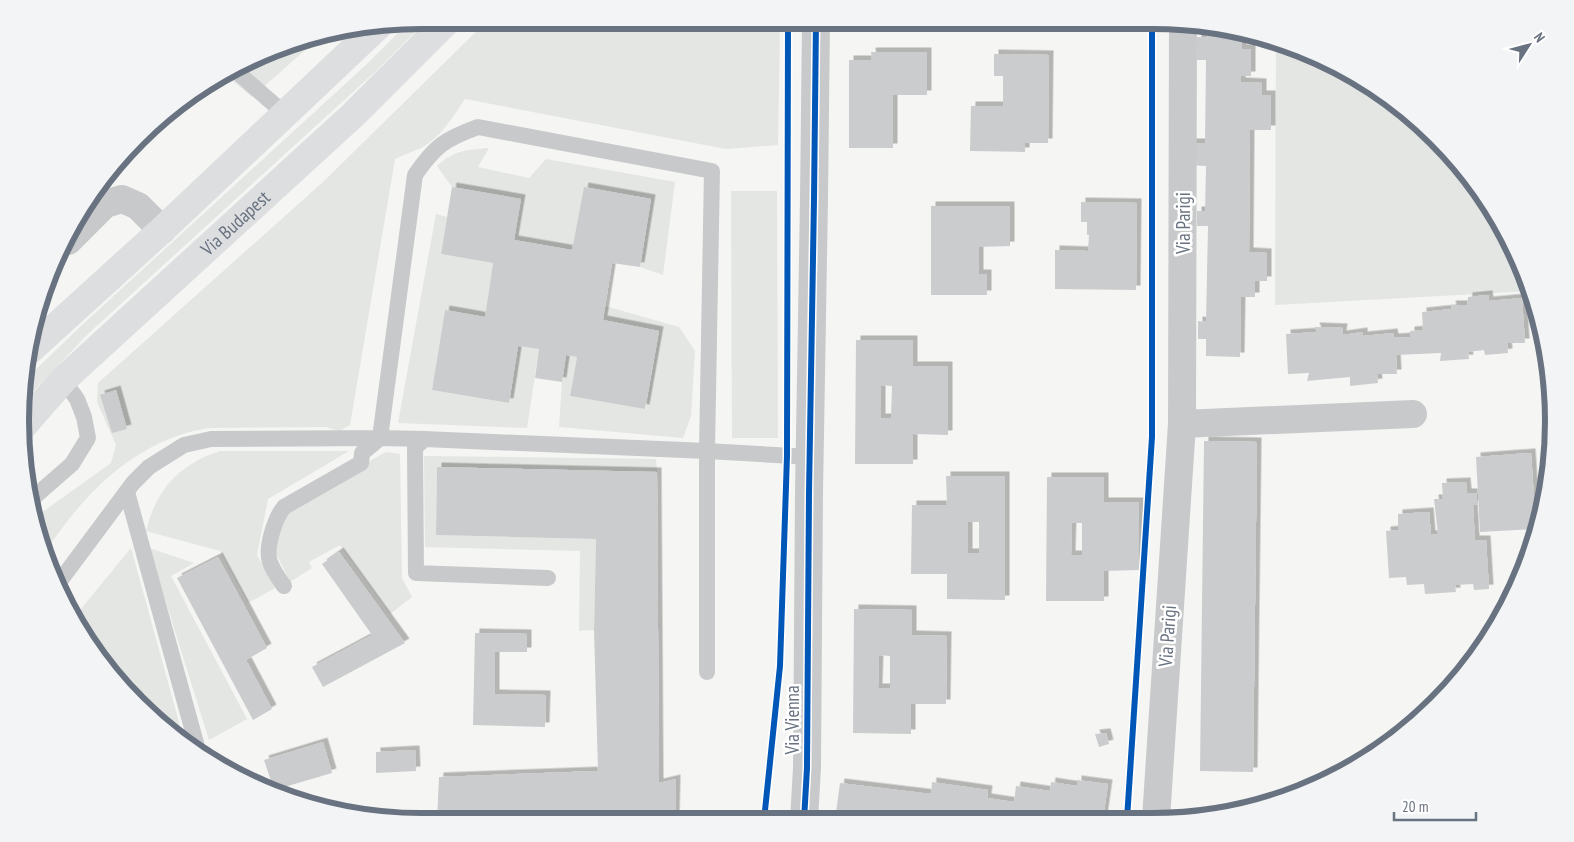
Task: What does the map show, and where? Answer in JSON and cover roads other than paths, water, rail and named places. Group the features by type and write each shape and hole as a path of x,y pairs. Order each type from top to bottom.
{"main road":[{"name":"Via Budapest","path":"29,419 63,380 353,114 439,29"},
{"path":"36,345 162,230 371,32"}],"street":[{"name":"Via Vienna","path":"804,813 807,768 816,29"},
{"name":"Via Parigi","path":"1156,813 1182,424 1183,30"},
{"path":"78,231 105,204 122,198 138,206 162,230"},
{"path":"1182,424 1413,414"}],"lane":[{"path":"239,74 285,114"},
{"path":"284,586 270,562 268,551 277,515 284,507 361,463 362,453 380,438 415,175 438,146 456,135 478,127 712,171 707,451 707,672"},
{"path":"36,496 72,464 88,438 84,417 77,399 63,380"},
{"path":"62,578 133,483 149,467 184,445 211,439 424,439 810,457"},
{"path":"424,439 415,448 416,574 548,578"},
{"path":"127,492 196,742"}]}
